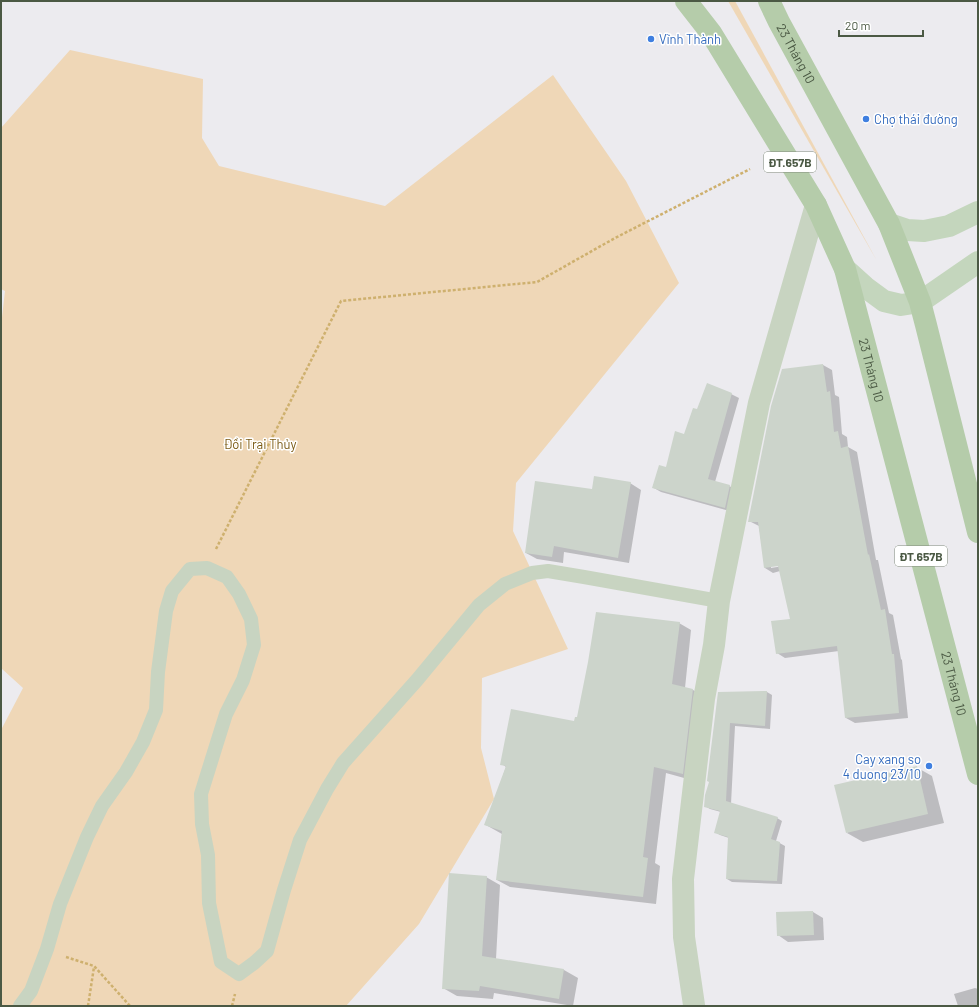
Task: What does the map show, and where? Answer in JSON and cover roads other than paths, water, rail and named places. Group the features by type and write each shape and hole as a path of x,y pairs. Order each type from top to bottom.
{"main road":[{"name":"23 Tháng 10","path":"686,1 710,33 816,204 845,269 978,774"},
{"name":"23 Tháng 10","path":"769,1 889,224 920,302 978,532"},
{"path":"889,224 907,230 924,232 949,226 978,212"},
{"path":"845,269 884,301 901,305 920,302 978,262"}],"street":[{"path":"694,1005 684,937 682,879 704,699 714,645 719,601 759,403 816,204"}],"lane":[{"path":"20,1006 31,990 48,949 60,904 87,837 102,806 126,772 143,742 156,710 158,672 166,611 172,591 190,569 207,568 227,577 239,594 251,619 254,645 243,680 226,714 202,794 202,824 208,855 209,903 220,962 239,974 267,951 300,840 327,789 343,763 417,680 479,605 505,584 532,573 548,571 719,601"}],"place":[{"name":"Vĩnh Thành","path":"651,39"},
{"name":"Chợ thái đường","path":"866,119"},
{"name":"Cay xang so 4 duong 23/10","path":"929,766"}],"park label":[{"name":"Đồi Trại Thủy","path":"260,444"}]}
